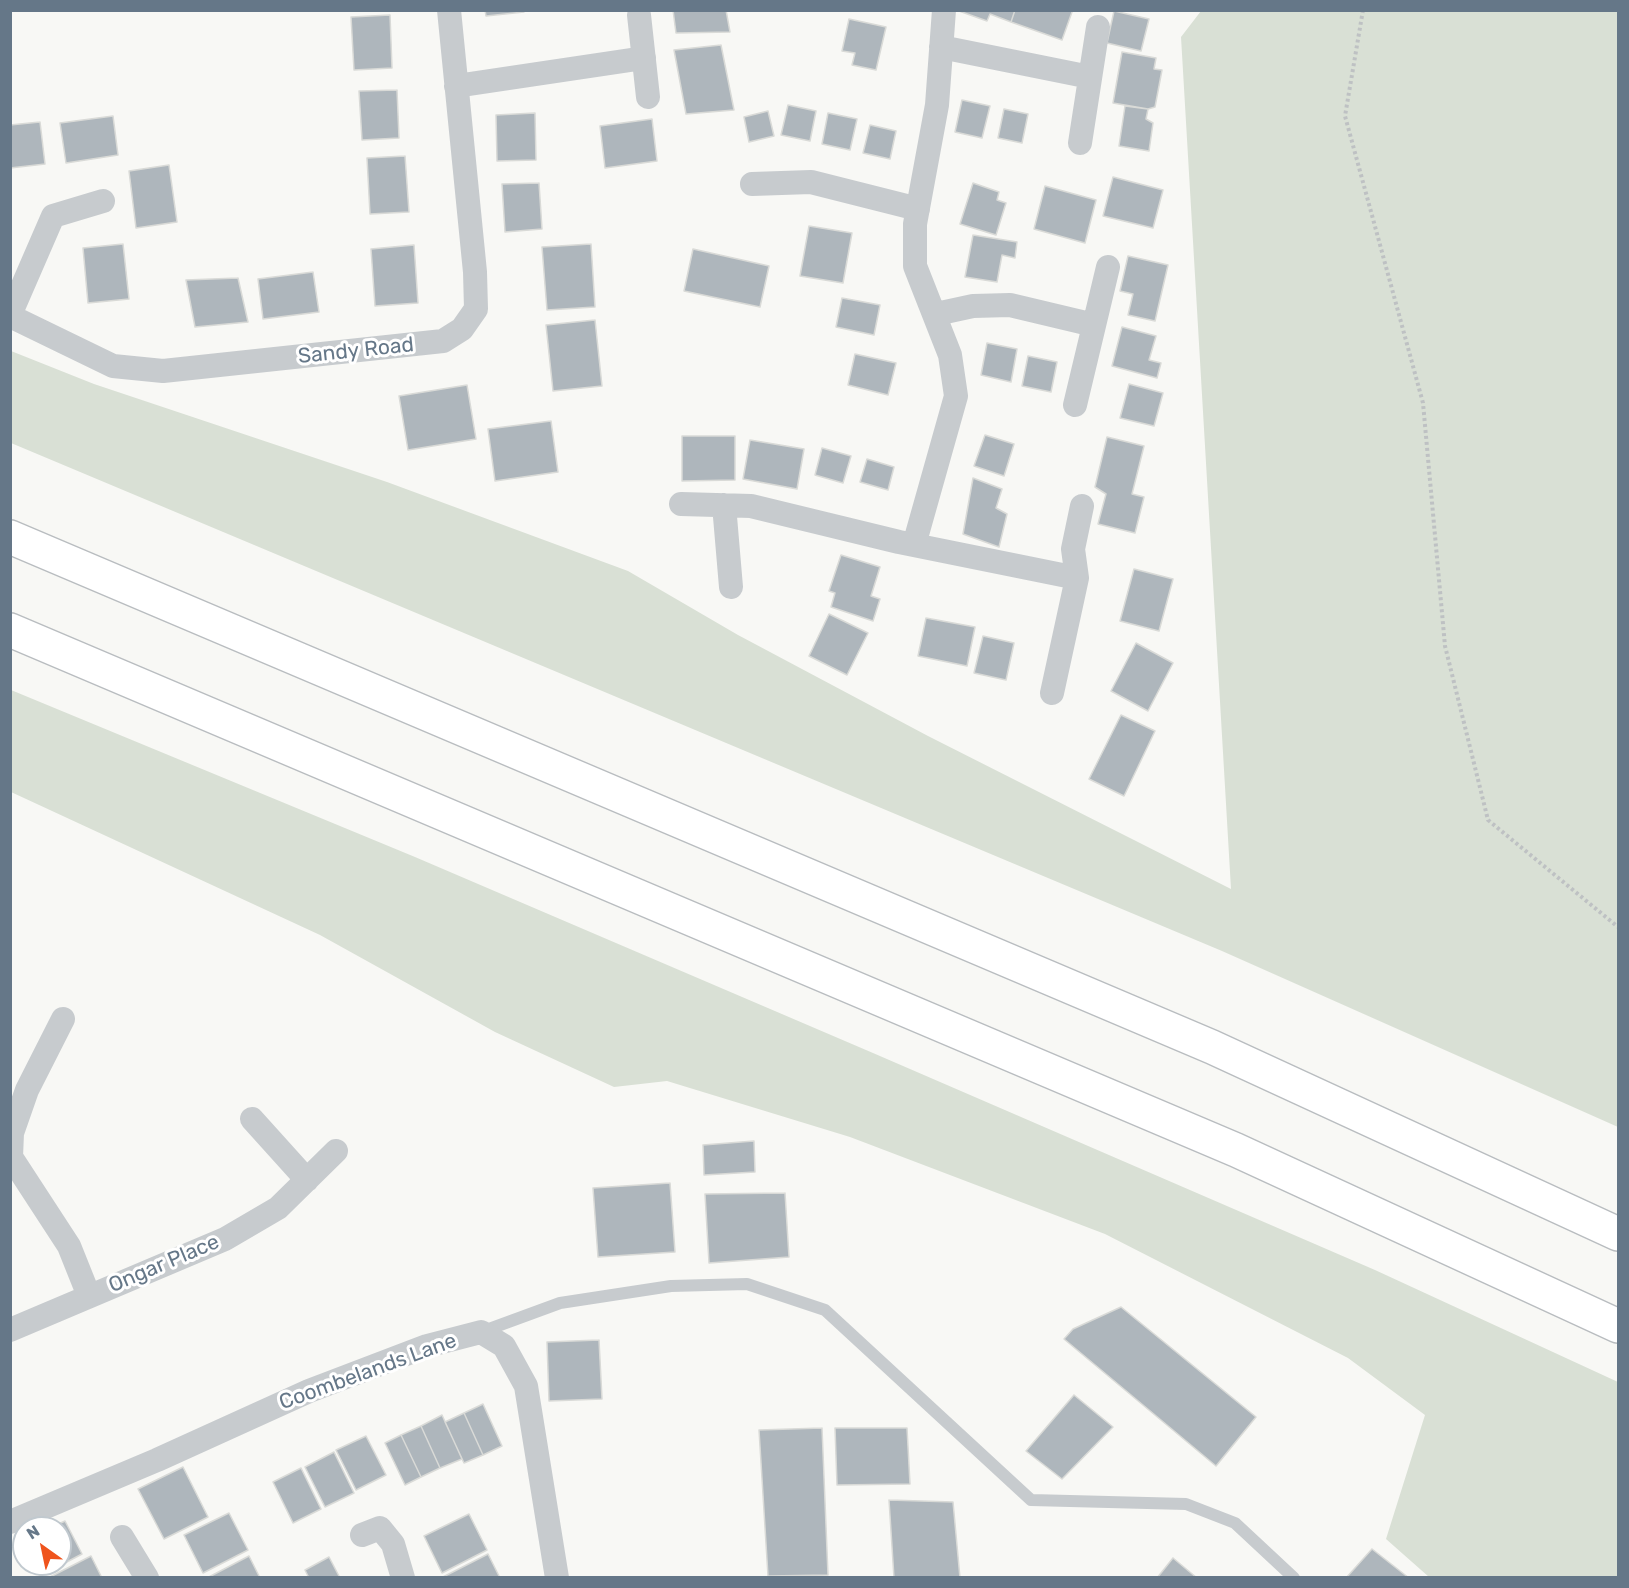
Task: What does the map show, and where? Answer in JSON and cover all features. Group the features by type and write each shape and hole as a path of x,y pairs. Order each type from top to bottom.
{"highway":[{"path":"10,537 1212,1047 1618,1234"},
{"path":"10,630 1236,1150 1618,1326"}],"street":[{"name":"Sandy Road","path":"103,201 53,216 10,315 113,366 163,371 443,341 462,329 476,309 448,10"},
{"path":"914,545 956,396 950,355 936,314 915,266 918,209 937,105 944,10"},
{"path":"639,15 648,97"},
{"path":"1080,143 1098,27"},
{"path":"941,47 1090,77"},
{"path":"456,86 644,58"},
{"path":"752,184 811,182 918,209"},
{"path":"1075,405 1108,267"},
{"path":"936,314 973,306 1010,305 1094,324"},
{"path":"681,504 751,506 914,545 1077,578"},
{"path":"724,505 731,587"},
{"path":"1053,693 1077,578 1073,549 1082,506"},
{"path":"63,1019 27,1090 12,1133 11,1157 69,1246 89,1296"},
{"path":"252,1119 307,1180"},
{"name":"Ongar Place","path":"10,1330 225,1239 278,1209 336,1151"},
{"name":"Coombelands Lane","path":"10,1522 157,1460 309,1391 427,1346 481,1332 504,1346 526,1386 557,1578"},
{"path":"362,1535 380,1528 393,1544 403,1578"},
{"path":"122,1537 147,1578"}],"lane":[{"path":"481,1332 560,1303 671,1286 747,1284 825,1310 1031,1500 1186,1504 1235,1523 1294,1578"}],"path":[{"path":"1363,10 1345,116 1423,403 1445,646 1488,820 1618,927"}],"shaded area":[{"path":"1201,11 1618,11 1618,1127 1222,951 11,443 11,351 94,384 387,482 628,571 738,635 928,736 1231,889 1181,37"},
{"path":"11,690 415,857 873,1053 1375,1270 1618,1382 1618,1577 1429,1577 1386,1539 1425,1415 1348,1358 1105,1234 850,1137 667,1081 614,1087 495,1032 320,935 11,792"}],"building":[{"path":"485,10 524,10 524,12 486,16"},
{"path":"673,10 726,10 730,32 676,33"},
{"path":"1015,10 1069,10 1072,12 1062,40 1011,22"},
{"path":"1015,10 1011,22 990,14 987,21 959,11"},
{"path":"1114,11 1149,19 1141,51 1107,43"},
{"path":"390,15 392,68 354,70 351,17"},
{"path":"849,19 886,27 876,70 852,65 855,53 842,51"},
{"path":"721,45 734,110 686,114 674,50"},
{"path":"1122,52 1156,58 1154,69 1162,70 1155,107 1148,109 1113,103"},
{"path":"397,90 399,138 362,140 359,91"},
{"path":"962,100 990,106 982,138 955,132"},
{"path":"788,105 816,111 810,141 781,135"},
{"path":"1125,106 1148,109 1146,119 1153,123 1149,151 1119,146"},
{"path":"1004,109 1028,114 1022,143 998,138"},
{"path":"768,111 774,136 749,142 744,117"},
{"path":"535,113 536,160 497,161 496,115"},
{"path":"828,113 857,119 850,150 822,144"},
{"path":"113,116 118,155 66,163 60,123"},
{"path":"652,119 657,161 605,168 600,126"},
{"path":"40,122 45,164 10,168 10,125"},
{"path":"870,125 896,131 890,159 863,153"},
{"path":"405,156 409,212 370,214 367,158"},
{"path":"169,165 177,222 136,228 129,171"},
{"path":"1113,177 1163,190 1153,228 1103,216"},
{"path":"539,183 542,229 505,232 502,184"},
{"path":"973,183 999,192 997,200 1006,203 996,235 960,224"},
{"path":"1045,186 1096,200 1085,243 1034,229"},
{"path":"809,226 852,233 843,283 800,276"},
{"path":"973,235 1017,242 1015,258 1002,255 997,282 965,277"},
{"path":"123,244 129,299 88,303 83,248"},
{"path":"591,244 595,307 547,310 542,247"},
{"path":"414,245 418,303 375,306 371,249"},
{"path":"693,249 769,266 760,307 684,291"},
{"path":"1128,256 1168,265 1155,321 1128,315 1133,294 1120,291"},
{"path":"313,272 319,312 263,319 258,279"},
{"path":"238,278 248,322 195,327 186,280"},
{"path":"842,298 880,305 874,335 836,327"},
{"path":"595,320 602,386 553,391 546,325"},
{"path":"1122,327 1156,336 1149,360 1161,363 1157,378 1112,366"},
{"path":"987,343 1017,349 1011,382 981,375"},
{"path":"855,354 896,363 888,395 848,385"},
{"path":"1028,356 1057,362 1051,392 1022,386"},
{"path":"1129,384 1163,393 1154,426 1120,418"},
{"path":"467,385 476,439 408,450 399,396"},
{"path":"551,421 558,472 495,481 488,429"},
{"path":"985,435 1014,444 1004,476 974,466"},
{"path":"682,436 735,436 735,480 682,481"},
{"path":"1107,437 1144,446 1132,494 1144,497 1135,533 1098,524 1106,494 1095,487"},
{"path":"750,440 804,449 797,489 743,479"},
{"path":"822,448 851,456 843,483 815,475"},
{"path":"867,459 894,467 888,490 860,482"},
{"path":"973,478 1002,489 996,508 1007,514 999,547 963,534"},
{"path":"841,555 880,567 871,596 880,599 873,621 831,607 835,593 829,591"},
{"path":"1134,569 1173,579 1159,631 1120,621"},
{"path":"829,614 868,633 847,675 809,656"},
{"path":"926,618 975,627 967,666 918,656"},
{"path":"983,636 1014,643 1006,680 974,673"},
{"path":"1136,643 1173,663 1148,711 1111,691"},
{"path":"1121,715 1155,731 1124,796 1089,779"},
{"path":"754,1141 755,1172 704,1175 703,1145"},
{"path":"670,1183 675,1252 598,1257 593,1188"},
{"path":"785,1193 789,1257 709,1263 705,1194"},
{"path":"1121,1307 1256,1417 1216,1466 1064,1339 1073,1329"},
{"path":"599,1340 602,1399 549,1401 547,1342"},
{"path":"1074,1395 1113,1427 1062,1479 1026,1451"},
{"path":"483,1404 502,1446 483,1455 464,1413"},
{"path":"464,1413 483,1455 464,1463 445,1422"},
{"path":"442,1415 462,1459 440,1468 421,1426"},
{"path":"421,1426 440,1468 421,1477 401,1435"},
{"path":"822,1428 828,1575 768,1576 759,1430"},
{"path":"835,1428 907,1428 910,1484 837,1485"},
{"path":"401,1435 421,1477 405,1485 385,1443"},
{"path":"366,1436 386,1475 356,1490 336,1450"},
{"path":"334,1452 354,1493 325,1507 305,1467"},
{"path":"183,1467 208,1517 164,1539 138,1489"},
{"path":"301,1468 321,1509 293,1523 273,1482"},
{"path":"889,1500 953,1502 960,1578 894,1578"},
{"path":"229,1513 248,1550 203,1573 184,1535"},
{"path":"469,1514 487,1550 442,1573 424,1536"},
{"path":"72,1535 82,1554 72,1559"},
{"path":"1372,1549 1409,1578 1346,1578"},
{"path":"488,1554 500,1578 443,1578 443,1577"},
{"path":"91,1556 102,1578 48,1578 72,1576 72,1566"},
{"path":"249,1556 260,1578 207,1578"},
{"path":"329,1557 340,1578 309,1578 305,1570"},
{"path":"1173,1558 1197,1578 1157,1578"}]}
